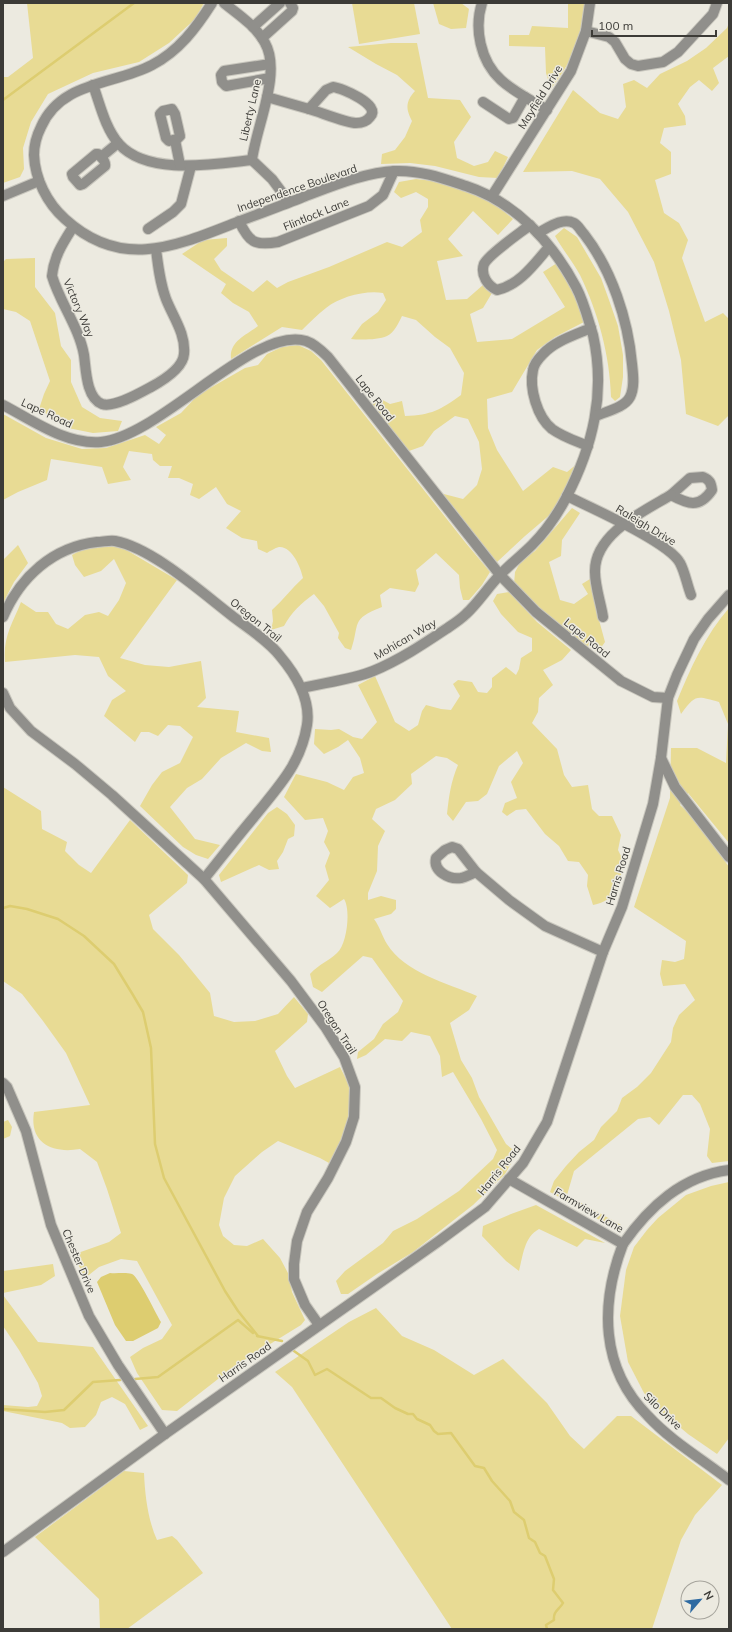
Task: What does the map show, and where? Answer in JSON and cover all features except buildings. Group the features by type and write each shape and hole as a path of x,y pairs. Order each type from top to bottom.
{"street":[{"name":"Independence Boulevard","path":"212,3 198,26 170,54 153,65 137,72 81,89 62,100 50,110 36,138 34,154 39,180 45,195 57,212 89,238 104,244 132,249 156,249 191,240 340,183 381,172 394,171 432,174 480,190 510,207 530,225 549,247 578,290 591,328 598,369 598,403 588,446 576,478 558,514 534,542 500,575"},
{"name":"Liberty Lane","path":"224,3 253,27 262,38 268,50 270,78 267,97 254,145 252,160"},
{"path":"253,27 280,3"},
{"path":"262,38 292,11 293,8 290,3"},
{"name":"Mayfield Drive","path":"492,196 570,71 586,31 590,3"},
{"path":"586,31 609,38 615,42 625,59 631,64 638,66 663,62 678,52 713,14 717,3"},
{"path":"481,4 478,27 480,44 490,68 500,79 518,93 547,110"},
{"path":"270,64 224,71 221,75 222,82 226,86 270,78"},
{"path":"93,85 105,120 118,143 135,156 160,164 191,166 252,160 272,179 289,202"},
{"path":"267,97 355,123 369,119 373,111 371,106 342,88 333,87 326,90 309,109"},
{"path":"483,102 509,118 513,118 526,97"},
{"path":"175,140 180,165"},
{"path":"101,157 118,143"},
{"path":"148,229 173,212 181,204 191,166"},
{"name":"Flintlock Lane","path":"239,221 246,235 252,241 263,245 278,242 373,203 383,195 394,171"},
{"path":"3,196 39,180"},
{"path":"538,234 556,224 568,221 576,224 601,259 619,302 627,327 633,380 632,393 629,399 619,406 596,416"},
{"path":"530,225 484,264 483,273 491,287 497,290 512,285 524,275 549,247"},
{"name":"Victory Way","path":"74,227 58,250 53,265 52,276 79,338 84,354 88,385 95,398 103,404 118,402 140,393 162,381 179,365 184,356 185,347 182,333 166,299 159,272 156,249"},
{"path":"588,446 551,428 545,420 535,398 532,379 535,364 550,348 591,328"},
{"name":"Lape Road","path":"3,405 52,430 79,440 94,442 112,440 143,426 242,360 263,348 282,341 306,341 328,357 500,575 536,612 621,680 653,696 668,698"},
{"path":"603,617 595,572 596,562 602,547 613,533 623,524 671,494"},
{"name":"Raleigh Drive","path":"567,496 623,524 671,552 680,563 690,595"},
{"name":"Oregon Trail","path":"3,617 13,596 32,573 56,554 87,544 114,541 147,553 256,634 280,655 302,688 307,708 307,723 302,748 289,774 204,879"},
{"name":"Mohican Way","path":"302,688 371,672 426,643 465,615 500,575"},
{"name":"Harris Road","path":"3,1552 165,1434 485,1207 523,1163 548,1122 603,952 622,906 653,804 661,758 668,698 676,675 694,639 708,619 729,595"},
{"name":"Oregon Trail","path":"3,693 10,708 31,731 75,764 112,795 204,879 291,981 326,1028 344,1056 355,1087 354,1117 346,1142 328,1178 307,1212 297,1241 294,1279 305,1304 318,1325"},
{"path":"661,758 675,786 729,857"},
{"path":"476,872 509,900 545,926 603,952"},
{"name":"Chester Drive","path":"3,1083 7,1088 26,1131 51,1225 89,1316 118,1365 165,1434"},
{"name":"Farmview Lane","path":"509,1179 623,1244 644,1218 665,1197 705,1174 729,1170"},
{"name":"Silo Drive","path":"623,1244 614,1269 608,1303 610,1341 618,1371 636,1403 648,1417 674,1439 729,1480"}],"shaded area":[{"path":"27,3 204,3 195,19 169,43 139,62 93,73 48,94 31,122 23,148 24,169 20,177 3,183 3,77 8,77 33,58"},
{"path":"352,3 414,3 420,34 359,44"},
{"path":"433,3 461,3 469,9 466,28 451,29 439,24"},
{"path":"568,3 585,3 582,27 575,49 565,69 551,89 546,73 545,47 509,46 509,35 529,35 532,26 568,28"},
{"path":"729,23 729,56 713,68 719,83 712,91 699,80 690,87 678,104 685,116 686,125 664,128 660,143 671,152 671,174 655,180 664,213 679,223 688,240 682,258 705,322 723,313 729,319 729,415 718,426 686,414 681,360 669,311 654,262 628,212 600,179 572,171 523,172 573,90 600,113 618,119 626,107 623,84 634,80 647,88 660,74 687,61 706,48 727,28"},
{"path":"391,43 417,43 428,98 460,100 471,117 454,142 457,158 474,166 488,162 495,151 508,157 498,178 479,177 435,166 410,163 381,164 382,154 395,150 405,137 412,121 408,109 408,102 415,91 397,75 348,47"},
{"path":"416,179 433,181 456,187 495,204 513,219 498,235 473,211 448,239 463,256 437,261 446,300 467,299 483,285 492,293 483,308 470,314 477,342 512,339 565,307 543,272 557,263 572,288 584,322 555,337 537,350 512,392 487,399 488,428 497,450 523,491 553,467 567,472 578,463 552,513 497,562 487,552 440,493 463,499 477,485 482,469 479,442 468,419 455,416 434,431 423,446 409,451 371,403 379,398 390,404 402,401 405,416 429,413 454,400 461,395 464,373 450,348 416,320 402,316 390,335 374,339 351,339 362,324 378,312 386,300 383,293 376,292 353,295 338,301 326,308 302,330 282,327 231,359 231,353 236,343 258,326 249,312 233,303 221,293 226,284 182,254 203,240 227,238 227,246 214,259 221,270 253,292 267,280 277,288 288,282 329,267 387,242 402,247 422,232 420,220 428,207 428,199 416,192 401,198 394,192 399,182"},
{"path":"564,228 577,237 601,278 618,326 623,355 623,377 620,397 615,401 611,397 608,366 602,334 592,304 580,275 555,236"},
{"path":"35,258 35,287 55,313 61,346 71,360 71,382 82,407 100,418 122,421 118,431 93,433 68,428 39,409 50,381 30,321 16,312 3,309 3,262 6,259"},
{"path":"298,345 311,351 321,360 490,572 482,585 469,600 463,600 459,575 436,553 416,570 419,584 415,592 390,588 380,595 382,607 365,615 358,623 351,650 345,648 338,638 339,633 324,606 314,594 297,608 284,626 271,630 273,621 272,610 303,578 295,558 288,550 279,547 267,553 258,549 257,541 242,538 226,528 241,511 227,504 216,487 199,499 190,495 193,484 179,478 168,478 172,466 160,466 153,460 152,454 129,451 123,467 131,480 108,484 102,467 51,459 47,480 3,500 3,414 46,438 82,449 106,448 145,435 159,444 166,435 156,427 181,413 198,395 245,368 258,365 267,354 282,347"},
{"path":"572,508 580,513 562,540 561,556 549,562 560,600 574,604 588,594 582,584 590,579 605,642 598,652 564,629 543,612 514,584 515,572 521,561 535,551"},
{"path":"112,544 123,548 177,580 120,658 145,665 169,667 201,661 206,698 197,707 239,711 236,732 269,738 271,752 262,751 246,743 221,758 202,779 187,788 170,807 195,839 220,845 208,859 196,855 183,847 140,806 152,785 162,772 180,763 193,737 180,726 168,725 158,736 149,732 141,732 135,742 104,716 112,700 126,691 108,676 99,657 75,655 5,662 5,645 11,624 21,602 36,612 48,612 56,624 68,629 85,615 99,612 108,616 119,600 126,583 114,559 101,571 84,577 75,565 72,555 83,549"},
{"path":"18,545 28,563 14,582 3,603 3,560"},
{"path":"509,592 537,622 571,650 562,660 543,670 553,685 539,698 538,712 532,723 557,749 564,775 572,787 588,785 592,809 599,816 612,816 621,835 618,850 624,862 616,890 607,900 593,905 587,886 588,875 579,862 568,861 559,846 545,834 526,809 516,810 507,816 502,812 505,803 517,798 511,782 523,763 517,751 499,766 487,794 478,801 466,802 453,821 447,814 451,789 458,765 447,758 436,756 411,774 412,784 395,800 376,809 372,819 385,831 378,846 377,871 368,893 368,900 381,896 396,900 396,909 391,914 374,919 387,944 404,963 428,976 477,996 469,1010 450,1023 461,1060 472,1078 479,1097 506,1144 517,1153 505,1174 473,1205 413,1252 348,1294 341,1294 336,1281 345,1271 383,1243 393,1231 417,1219 459,1191 493,1159 497,1150 481,1119 453,1072 442,1077 440,1056 430,1036 411,1032 402,1041 385,1039 366,1055 357,1059 358,1052 374,1039 383,1024 398,1012 403,1001 372,958 363,956 322,992 313,987 310,974 337,953 343,942 347,927 346,904 344,899 330,908 316,896 329,880 325,866 330,853 324,842 328,831 323,818 305,820 284,797 296,774 327,782 344,790 353,777 364,773 360,758 348,740 324,754 314,744 315,729 339,729 353,737 362,739 377,722 358,685 375,676 395,722 409,731 418,725 422,711 426,705 451,710 460,696 453,684 458,680 472,682 478,692 487,693 492,687 492,678 506,667 516,675 521,658 532,651 532,638 518,632 501,614 493,601 497,594"},
{"path":"729,608 729,843 688,793 680,805 695,819 729,867 729,1161 712,1163 707,1156 710,1129 700,1104 692,1095 683,1095 659,1125 650,1117 638,1119 574,1171 567,1195 621,1225 619,1231 550,1192 554,1181 566,1166 579,1152 594,1140 601,1127 617,1111 622,1098 637,1087 651,1073 671,1042 673,1028 679,1015 695,1000 685,984 663,986 660,974 662,960 675,962 684,959 686,941 634,907 670,798 671,748 697,748 726,763 728,724 719,702 697,698 690,703 681,714 677,701 693,664 706,640"},
{"path":"3,787 41,811 42,829 67,842 65,851 79,865 91,873 130,820 188,875 187,883 149,915 153,929 179,955 210,993 214,1016 234,1022 255,1021 278,1014 294,997 308,1014 307,1022 275,1051 287,1076 295,1088 340,1067 349,1085 350,1115 343,1137 329,1163 278,1141 262,1152 235,1176 224,1198 219,1225 223,1236 234,1245 247,1246 263,1239 280,1258 289,1275 292,1292 305,1320 301,1325 236,1365 177,1411 162,1410 137,1373 130,1357 143,1348 162,1339 172,1325 137,1261 121,1259 99,1267 85,1278 78,1264 75,1254 109,1242 121,1233 97,1162 80,1149 60,1150 52,1148 39,1139 35,1132 33,1123 34,1112 90,1105 66,1053 22,994 3,981"},
{"path":"277,807 287,814 295,825 294,836 288,839 283,852 277,861 279,869 269,870 259,865 221,882 219,875 268,813"},
{"path":"8,1120 12,1127 10,1136 3,1139 3,1122"},
{"path":"729,1182 729,1438 717,1454 688,1434 662,1412 644,1393 628,1362 620,1316 626,1270 634,1247 647,1230 658,1218 686,1195 711,1186"},
{"path":"536,1205 605,1243 585,1239 577,1247 539,1229 534,1232 527,1242 519,1271 506,1261 482,1236 483,1226"},
{"path":"53,1264 55,1276 41,1285 3,1293 3,1271"},
{"path":"110,1273 129,1273 135,1276 161,1322 158,1328 133,1341 126,1341 115,1325 97,1282 101,1277"},
{"path":"3,1295 38,1342 93,1347 148,1426 140,1430 125,1404 112,1397 101,1402 96,1415 85,1427 70,1428 62,1423 3,1411 3,1405 28,1407 37,1406 42,1396 38,1383 3,1326"},
{"path":"376,1308 402,1336 434,1350 474,1375 503,1359 547,1403 570,1436 584,1449 617,1416 631,1416 722,1485 695,1515 681,1540 652,1629 452,1629 292,1387 275,1372 349,1322"},
{"path":"124,1471 144,1473 145,1490 151,1524 157,1540 172,1536 177,1540 203,1573 127,1629 100,1629 99,1599 35,1537"}],"waterway":[{"path":"3,100 134,3"},
{"path":"3,908 10,906 27,909 58,919 84,936 114,964 133,995 143,1012 151,1048 155,1144 164,1178 225,1291 238,1311 258,1336"},
{"path":"135,1379 158,1377 238,1320 253,1333"},
{"path":"257,1336 282,1341"},
{"path":"294,1351 308,1361 315,1375 327,1369 371,1398 381,1398 395,1408 408,1414 413,1414 417,1419 430,1425 438,1434 451,1433 475,1466 484,1468 492,1481 510,1501 514,1512 524,1520 529,1538 535,1542 540,1553 545,1556 554,1579 553,1590 563,1603 555,1613 554,1620 546,1625 547,1629"},
{"path":"3,1409 45,1412 64,1410 93,1382 120,1380"}]}
